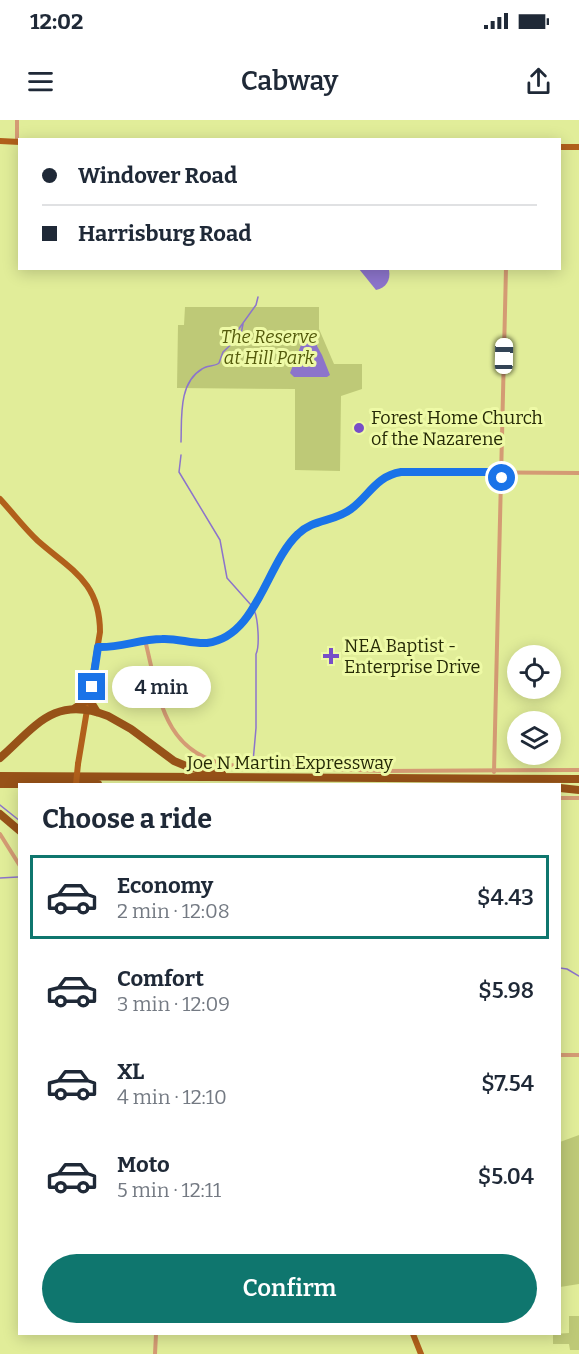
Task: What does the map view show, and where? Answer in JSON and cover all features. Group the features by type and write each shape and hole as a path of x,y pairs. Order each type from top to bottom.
{"highway":[{"path":"0,758 39,721 59,711 74,708 89,699 98,712"},
{"path":"74,708 98,712 131,729 183,765 242,777"},
{"name":"Joe N Martin Expressway","path":"0,776 579,779"},
{"path":"0,784 18,784"},
{"path":"561,788 579,789"},
{"path":"0,814 18,829"}],"main road":[{"path":"0,141 18,142"},
{"path":"561,147 579,147"},
{"path":"0,499 36,539 81,577 91,590 100,615 98,647 76,783"},
{"path":"413,1335 421,1354"}],"street":[{"path":"17,120 18,142"},
{"path":"494,772 506,270"},
{"path":"98,647 168,639 206,643 231,634 244,621 294,538 315,523 350,510 374,484 385,477 401,472 579,473"},
{"path":"145,640 161,704 169,725 192,751 210,760 231,765 383,771 579,770"},
{"path":"561,798 579,798"},
{"path":"0,834 18,863"},
{"path":"561,1055 579,1055"},
{"path":"155,1354 156,1335"}],"green space":[{"name":"The Reserve at Hill Park","path":"185,307 319,307 319,329 334,364 362,364 362,389 341,396 340,471 295,470 295,389 177,388 178,325 184,325"},
{"path":"579,1135 579,1284 561,1287 561,1142"},
{"path":"569,1316 579,1316 579,1350 570,1350 569,1344 553,1344 553,1335 569,1333"}],"shaded area":[{"path":"360,270 389,270 385,285 376,290"},
{"path":"314,333 318,336 317,346 330,375 327,377 294,377 290,373 301,345"}],"waterway":[{"path":"181,442 183,402 189,383 202,369 219,363 223,352 237,339 238,330 256,305 258,297"},
{"path":"238,339 243,324"},
{"path":"181,455 179,472 220,540 227,578 251,605"},
{"path":"253,762 258,639 254,610"},
{"path":"0,805 18,819"},
{"path":"0,878 18,877"},
{"path":"561,968 579,976"}],"place":[{"name":"Forest Home Church of the Nazarene","path":"359,428"},
{"name":"NEA Baptist - Enterprise Drive","path":"331,656"}],"route":[{"path":"92,687 98,647 112,647 142,640 159,639 206,643 219,640 238,629 294,538 315,523 346,513 374,484 385,477 401,472 502,472 502,478"}]}
